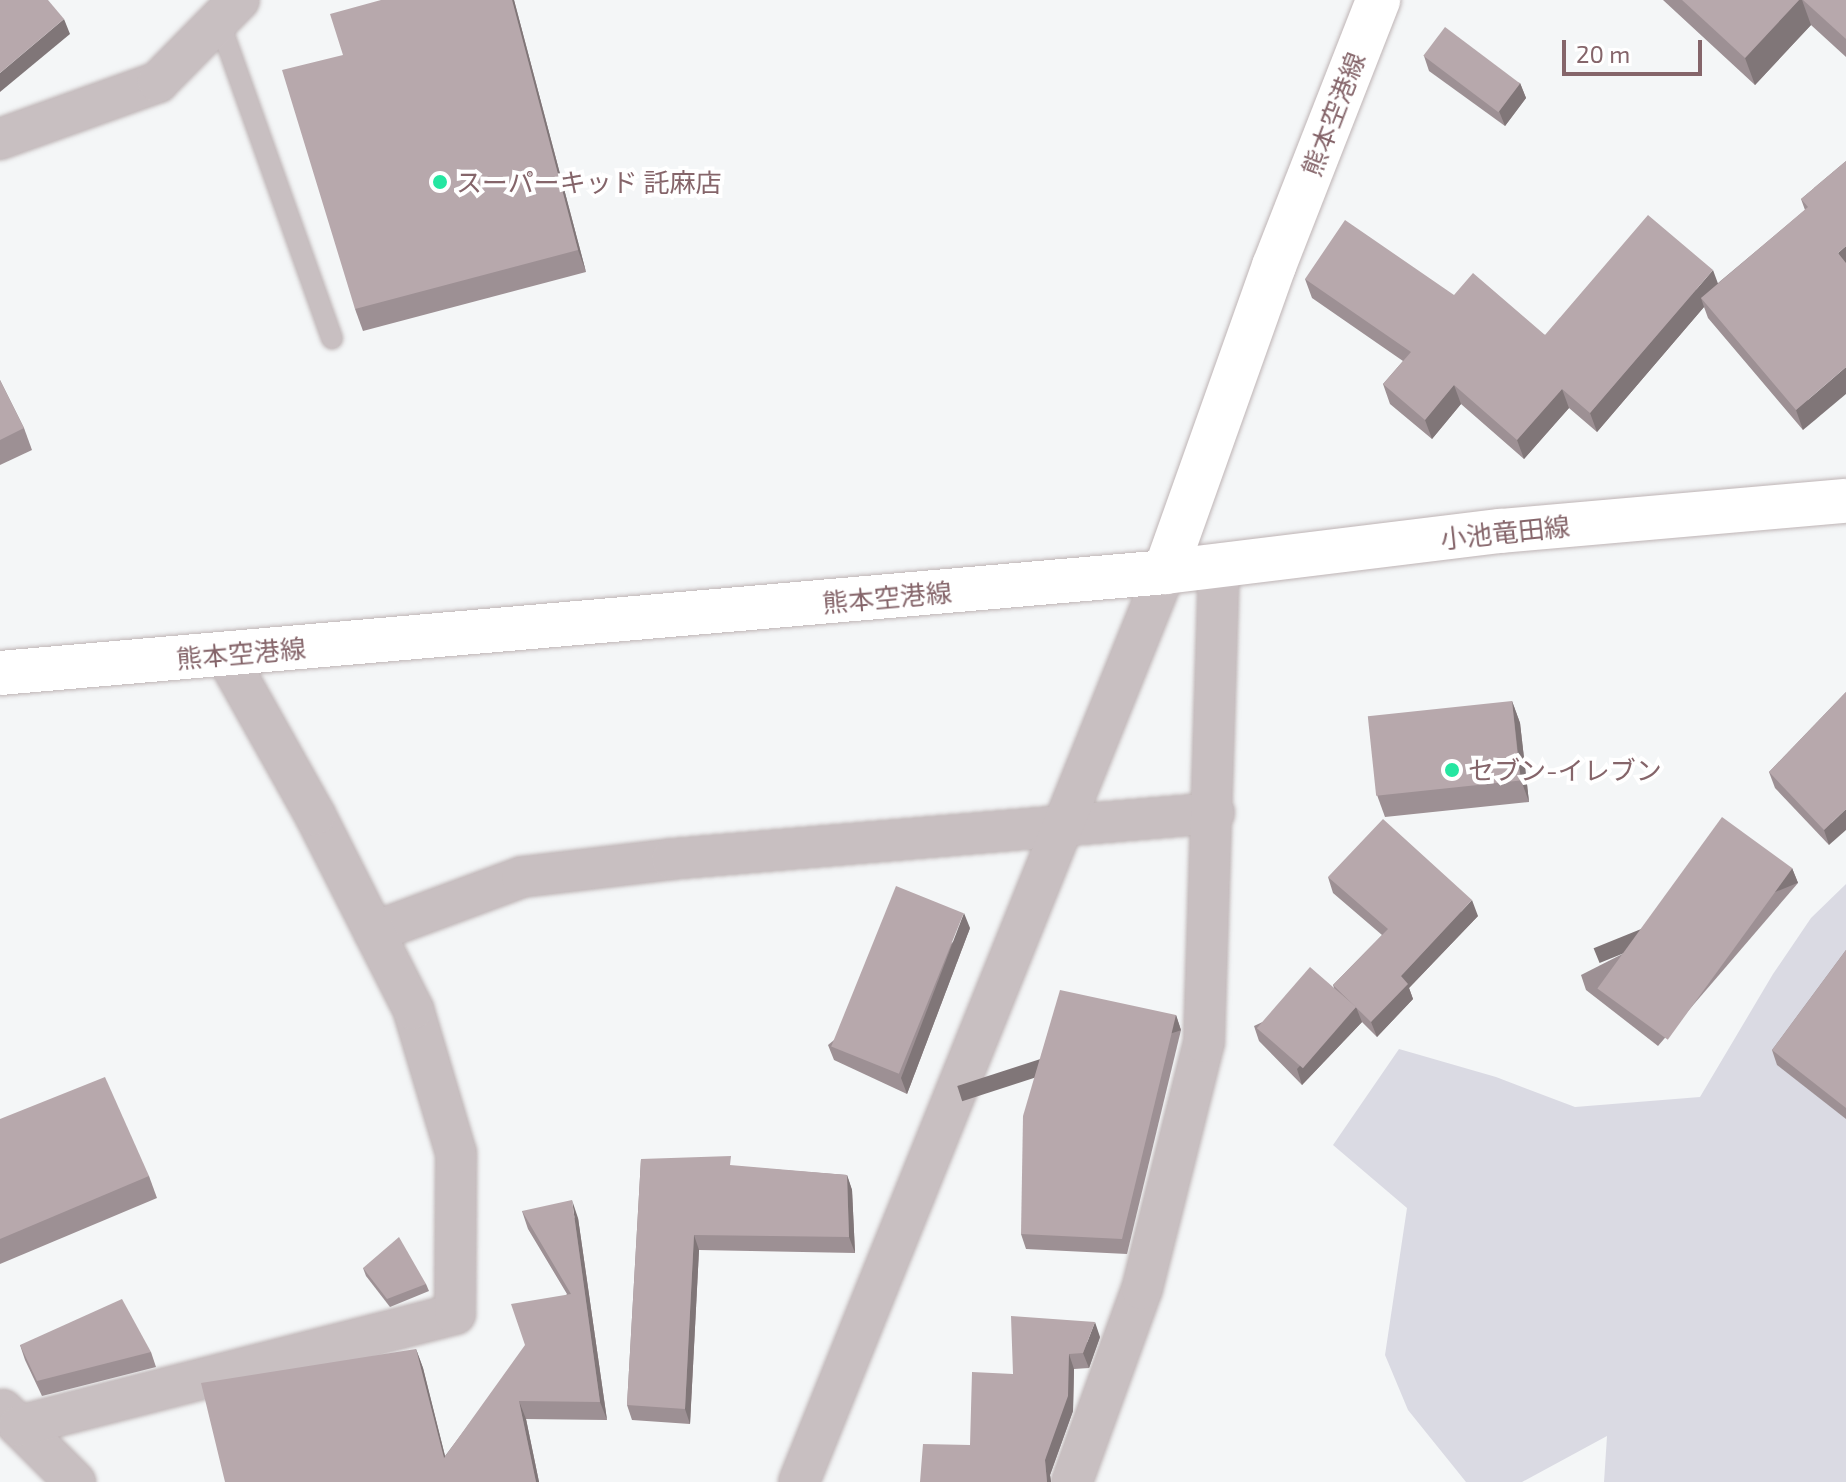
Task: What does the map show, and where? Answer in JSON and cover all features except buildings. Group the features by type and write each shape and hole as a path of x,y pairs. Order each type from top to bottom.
{"main road":[{"name":"熊本空港線","path":"0,673 1165,572 1274,266 1378,0"},
{"name":"小池竜田線","path":"1165,572 1501,531 1846,501"}],"street":[{"path":"0,139 158,82 229,10"},
{"path":"1072,1482 1142,1289 1204,1042 1214,813 1219,565"},
{"path":"799,1482 1165,572"},
{"path":"9,1416 455,1314 456,1153 413,1009 315,815 225,654"},
{"path":"374,932 522,877 672,859 1214,813"},
{"path":"9,1416 75,1482"}],"lane":[{"path":"229,10 332,338"}],"shaded area":[{"path":"1846,884 1846,1482 1604,1482 1607,1436 1522,1482 1466,1482 1408,1410 1385,1355 1407,1208 1333,1145 1399,1049 1496,1077 1575,1107 1700,1097 1773,974 1811,918"}],"place":[{"name":"スーパーキッド 託麻店","path":"440,182"},
{"name":"セブン-イレブン","path":"1452,770"}]}
